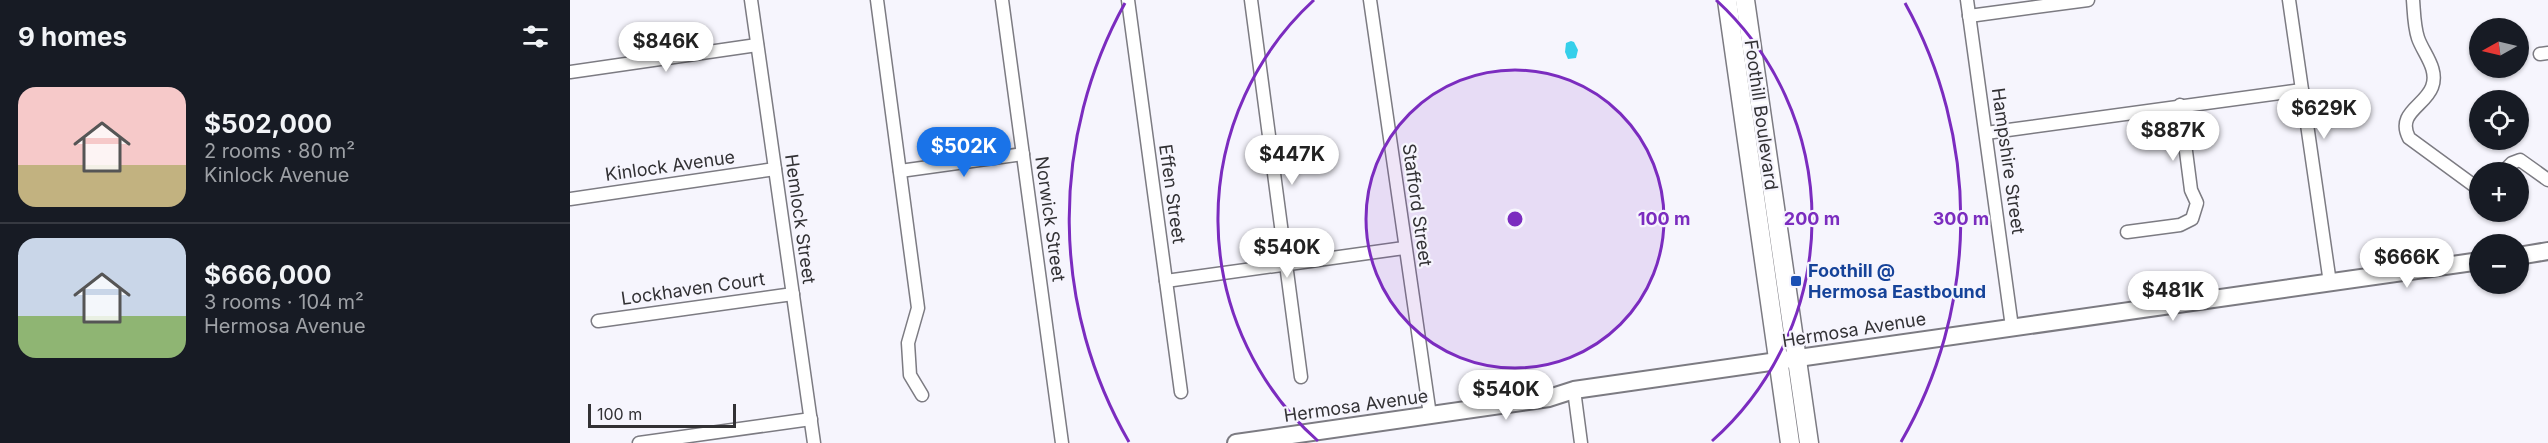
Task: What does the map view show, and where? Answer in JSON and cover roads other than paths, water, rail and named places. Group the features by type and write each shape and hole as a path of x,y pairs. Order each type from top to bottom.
{"main road":[{"name":"Foothill Boulevard","path":"1727,0 1790,443"},
{"name":"Foothill Boulevard","path":"1745,0 1809,443"}],"street":[{"name":"Hemlock Street","path":"751,0 814,443"},
{"path":"877,0 918,308 908,343 910,375 922,395"},
{"name":"Norwick Street","path":"1002,0 1062,443"},
{"name":"Effen Street","path":"1128,0 1180,392"},
{"path":"1251,0 1301,377"},
{"name":"Stafford Street","path":"1370,0 1404,248 1430,415"},
{"name":"Hampshire Street","path":"1967,0 2012,327"},
{"path":"1969,16 2088,0"},
{"path":"2289,0 2330,284"},
{"path":"2413,0 2417,37 2433,75 2432,87 2406,120 2404,129 2409,138 2469,182"},
{"path":"570,72 757,45"},
{"path":"1986,133 2302,90"},
{"path":"2127,232 2180,225 2192,219 2197,203 2191,190 2180,105"},
{"path":"900,171 1023,154"},
{"path":"2529,166 2548,180"},
{"name":"Kinlock Avenue","path":"570,199 775,169"},
{"path":"1166,281 1404,248"},
{"path":"2529,254 2548,251"},
{"name":"Hermosa Avenue","path":"1236,443 1549,398 1574,390 2469,263"},
{"name":"Lockhaven Court","path":"598,321 793,294"},
{"path":"1574,390 1581,443"},
{"path":"639,443 811,420"}],"water":[{"path":"1571,41 1578,50 1576,58 1568,59 1565,52 1566,43"}],"place":[{"name":"Foothill @ Hermosa Eastbound","path":"1796,281"}]}
